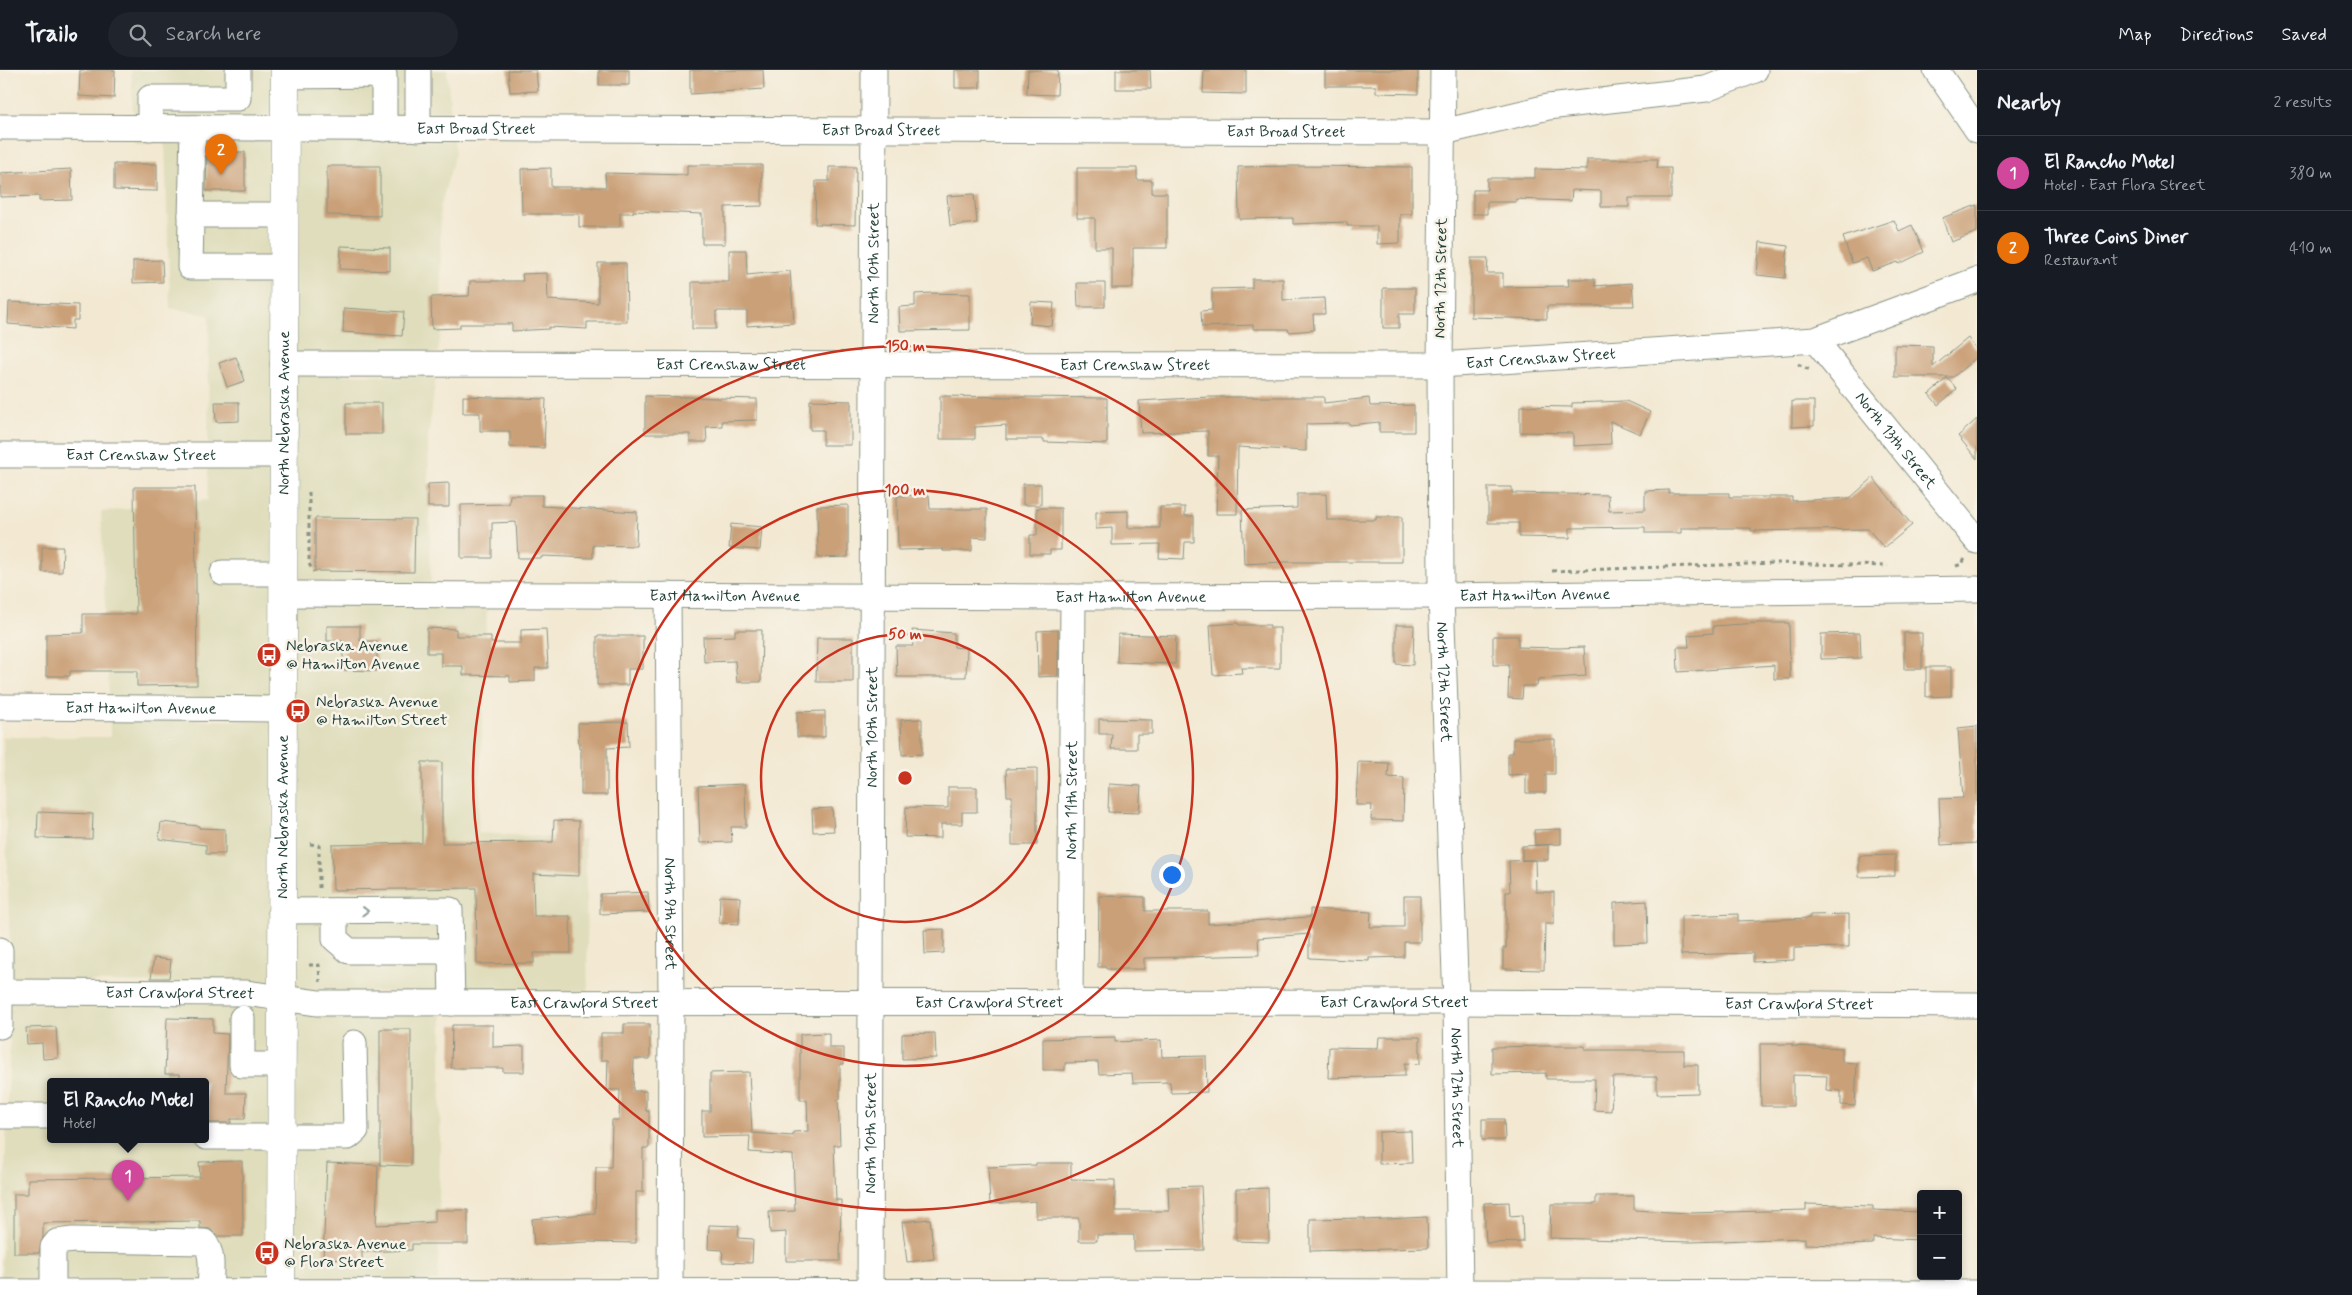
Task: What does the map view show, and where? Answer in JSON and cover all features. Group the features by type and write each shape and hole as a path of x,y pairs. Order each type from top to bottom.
{"main road":[{"name":"North Nebraska Avenue","path":"281,1293 284,73"}],"street":[{"path":"150,128 150,98 238,98 238,70"},
{"name":"North 10th Street","path":"870,1294 874,70"},
{"name":"North 12th Street","path":"1443,70 1440,596 1456,1002 1460,1293"},
{"name":"East Broad Street","path":"0,127 1443,132 1548,108 1706,89 1755,70"},
{"path":"1936,70 1977,130"},
{"path":"284,73 384,75 418,72 418,129"},
{"path":"384,75 384,129"},
{"path":"193,128 190,267 284,267"},
{"path":"191,215 284,215"},
{"name":"East Crenshaw Street","path":"283,364 1440,365 1815,340 1977,280"},
{"name":"North 13th Street","path":"1815,340 1971,545"},
{"name":"East Crenshaw Street","path":"0,454 283,456"},
{"name":"East Hamilton Avenue","path":"223,574 283,584 668,595 1440,596 1977,589"},
{"name":"North 9th Street","path":"668,595 672,1003 670,1293"},
{"name":"North 11th Street","path":"1070,1002 1073,597"},
{"name":"East Hamilton Avenue","path":"0,707 282,709"},
{"path":"281,911 450,910 452,1003"},
{"path":"335,911 335,939 349,951 450,951"},
{"path":"0,950 2,992 0,1026"},
{"name":"East Crawford Street","path":"2,992 245,993 318,1003 1456,1002 1977,1005"},
{"path":"242,1018 242,1065 281,1065"},
{"path":"209,1137 348,1137 356,1130 354,1043"},
{"path":"0,1116 47,1116"},
{"path":"53,1292 53,1247 57,1242 72,1240 204,1242 208,1246 211,1256 210,1292"},
{"path":"0,1292 870,1294 1977,1293"}],"path":[{"path":"1793,362 1816,373"},
{"path":"1950,569 1962,564 1971,545"},
{"path":"1551,571 1776,563 1892,566"},
{"path":"310,844 319,845 319,891"}],"shaded area":[{"path":"131,70 274,70 274,118 133,117"},
{"path":"294,70 447,70 451,118 294,118"},
{"path":"134,139 274,140 273,444 208,444 209,315 170,308 165,143 134,143"},
{"path":"294,140 453,140 455,154 440,208 442,327 438,353 293,353"},
{"path":"293,375 436,375 428,441 431,583 293,583"},
{"path":"208,466 273,466 273,698 109,697 101,512 207,500"},
{"path":"292,605 487,606 478,833 585,839 588,992 319,992 291,988"},
{"path":"110,719 273,721 271,985 11,980 3,737 110,737"},
{"path":"11,1003 245,1004 271,1008 271,1281 1,1281"},
{"path":"291,1010 442,1014 438,1281 304,1281 291,1275"}],"building":[{"path":"80,70 115,70 114,98 79,96"},
{"path":"508,70 536,70 538,91 510,92"},
{"path":"599,70 629,70 629,85 599,85"},
{"path":"690,70 763,70 764,89 690,94"},
{"path":"955,70 980,70 980,88 955,88"},
{"path":"1028,70 1058,70 1057,95 1027,94"},
{"path":"1116,70 1150,70 1151,89 1116,89"},
{"path":"1204,70 1246,70 1246,94 1203,93"},
{"path":"1325,70 1418,70 1418,94 1376,93 1376,86 1325,86"},
{"path":"207,152 245,152 245,191 206,191"},
{"path":"1587,159 1658,159 1657,168 1671,168 1671,198 1629,198 1629,207 1601,207 1601,191 1572,190 1571,201 1516,199 1516,202 1487,202 1487,214 1473,214 1473,190 1487,190 1487,178 1535,178 1535,169 1587,170"},
{"path":"114,164 157,164 157,191 114,190"},
{"path":"687,165 762,165 762,206 725,207 725,244 702,244 702,214 633,211 633,213 620,213 620,227 579,227 579,214 522,214 521,169 551,168 551,187 606,187 605,173 687,175"},
{"path":"327,166 380,166 380,216 327,215"},
{"path":"829,167 856,167 855,225 815,224 816,181 829,181"},
{"path":"1238,167 1412,167 1412,214 1400,214 1400,243 1377,244 1377,226 1347,226 1347,222 1293,224 1293,218 1239,219"},
{"path":"1077,168 1137,168 1137,180 1152,180 1152,193 1167,193 1167,248 1133,248 1133,288 1112,288 1112,248 1095,248 1095,218 1077,218"},
{"path":"71,169 72,200 39,201 39,196 0,197 0,173"},
{"path":"974,194 977,223 950,226 947,196"},
{"path":"1977,205 1977,232 1951,242 1942,218"},
{"path":"1894,220 1899,231 1912,225 1924,252 1899,264 1898,262 1872,271 1867,258 1852,263 1843,237"},
{"path":"1760,242 1788,246 1785,278 1757,275"},
{"path":"341,246 390,248 390,271 340,269"},
{"path":"729,250 746,250 747,275 790,271 794,323 747,326 747,311 716,311 716,329 692,329 692,282 729,282"},
{"path":"1471,258 1488,258 1487,273 1503,273 1503,287 1569,286 1568,279 1595,279 1595,286 1632,283 1634,306 1547,306 1547,319 1471,317"},
{"path":"162,260 163,282 133,283 133,261"},
{"path":"598,263 626,263 627,322 587,322 587,329 549,327 549,329 512,331 512,324 460,324 460,328 432,329 431,297 469,296 470,281 523,281 522,274 547,273 548,300 598,303"},
{"path":"1252,279 1283,279 1283,300 1324,298 1325,314 1313,314 1314,330 1289,332 1288,329 1253,329 1253,325 1202,327 1201,311 1212,310 1212,289 1252,288"},
{"path":"1077,283 1105,283 1105,307 1078,307"},
{"path":"1383,288 1415,288 1415,314 1399,314 1399,328 1383,328"},
{"path":"915,294 970,294 970,330 900,331 899,307 915,306"},
{"path":"9,302 78,305 78,320 73,320 73,329 8,324"},
{"path":"1031,302 1054,303 1052,326 1030,324"},
{"path":"344,308 404,312 402,336 343,332"},
{"path":"1968,338 1977,350 1977,357 1953,377 1895,377 1895,345 1933,346 1933,367"},
{"path":"236,357 245,381 227,387 219,363"},
{"path":"1947,378 1957,389 1938,405 1929,394"},
{"path":"463,396 546,399 544,448 510,447 510,431 480,431 480,413 463,413"},
{"path":"645,396 757,399 757,420 722,421 722,426 706,427 707,442 690,442 690,434 645,434"},
{"path":"940,396 1107,398 1107,444 1044,442 1044,439 1006,439 1006,425 975,427 975,439 940,439"},
{"path":"1209,397 1324,397 1324,403 1369,398 1370,406 1414,405 1414,432 1379,432 1379,422 1350,425 1349,423 1306,424 1306,451 1238,447 1237,514 1216,514 1218,456 1208,456 1208,431 1141,433 1139,401"},
{"path":"810,400 851,401 851,445 823,445 823,430 810,430"},
{"path":"1626,401 1650,412 1640,434 1610,421 1611,444 1573,446 1573,433 1520,432 1520,406 1572,407 1572,403"},
{"path":"1792,401 1814,401 1814,426 1792,427"},
{"path":"215,402 239,402 239,421 216,422"},
{"path":"346,403 382,403 382,434 346,434"},
{"path":"1977,419 1977,459 1958,436"},
{"path":"1873,478 1912,525 1884,548 1868,529 1751,531 1751,528 1681,528 1681,533 1645,533 1645,527 1570,528 1570,538 1519,537 1519,523 1488,523 1488,487 1512,487 1512,493 1608,495 1609,511 1645,510 1645,491 1669,490 1669,493 1729,493 1729,497 1792,497 1792,501 1850,498"},
{"path":"449,483 449,507 428,507 428,484"},
{"path":"1023,484 1041,484 1041,505 1023,505"},
{"path":"134,487 195,487 197,685 137,686 137,671 70,671 70,676 46,676 46,634 83,633 83,614 136,614"},
{"path":"1297,494 1326,494 1327,520 1376,520 1376,517 1402,517 1402,562 1283,562 1244,564 1242,510 1297,508"},
{"path":"510,495 542,495 542,506 637,512 636,546 593,545 593,558 542,556 542,558 518,558 516,522 492,523 492,558 461,558 461,505 509,504"},
{"path":"929,495 930,509 987,509 987,538 972,537 972,551 943,551 943,549 898,550 897,496"},
{"path":"848,505 848,557 818,558 817,506"},
{"path":"1160,507 1185,507 1185,516 1194,516 1194,542 1185,542 1184,559 1159,558 1160,544 1112,545 1112,528 1096,529 1096,512 1128,511 1128,528 1160,528"},
{"path":"1037,508 1061,508 1061,550 1050,550 1050,554 1030,554 1030,535 1037,535"},
{"path":"315,518 415,519 414,572 315,571"},
{"path":"731,524 762,527 760,550 729,548"},
{"path":"42,547 63,547 62,572 42,572"},
{"path":"1238,623 1239,625 1270,625 1270,628 1280,628 1280,668 1241,668 1242,673 1213,675 1210,625"},
{"path":"1789,623 1790,679 1774,679 1774,665 1678,672 1677,647 1689,647 1688,635 1713,633 1713,626"},
{"path":"1396,625 1414,625 1413,665 1396,664"},
{"path":"327,626 360,626 360,641 377,641 377,671 343,670 343,641 327,641"},
{"path":"427,628 456,629 456,636 491,636 491,643 521,643 521,630 546,629 548,668 535,668 535,681 510,682 510,676 463,675 463,666 441,666 441,653 427,653"},
{"path":"735,630 762,630 761,682 737,682 735,661 704,662 703,637 735,636"},
{"path":"912,630 954,633 954,647 967,648 966,677 897,677 896,646 913,646"},
{"path":"1058,630 1058,676 1038,677 1037,631"},
{"path":"1860,633 1861,658 1821,659 1821,634"},
{"path":"1904,633 1922,633 1922,669 1904,669"},
{"path":"1118,634 1176,636 1175,664 1117,662"},
{"path":"597,636 643,636 643,669 628,669 628,685 597,685"},
{"path":"1493,636 1518,636 1518,647 1584,647 1586,676 1538,679 1537,686 1523,686 1522,699 1508,698 1509,665 1493,665"},
{"path":"817,638 853,638 853,682 816,682"},
{"path":"1926,667 1951,667 1951,696 1926,697"},
{"path":"825,711 825,737 797,737 797,712"},
{"path":"922,719 922,754 902,755 901,720"},
{"path":"1099,719 1152,720 1152,734 1137,734 1137,749 1111,749 1112,734 1099,734"},
{"path":"628,722 629,747 607,748 607,795 581,795 581,749 579,749 578,723"},
{"path":"1977,726 1977,843 1941,845 1939,799 1963,798 1958,728"},
{"path":"1513,739 1555,739 1555,774 1546,774 1546,793 1526,793 1526,774 1508,775 1508,753 1513,753"},
{"path":"422,762 442,762 442,843 553,842 554,820 579,821 579,876 533,874 534,916 570,916 571,953 534,953 534,963 477,964 476,888 333,890 332,845 422,843"},
{"path":"1358,762 1389,763 1388,777 1404,778 1403,821 1371,820 1372,805 1356,805"},
{"path":"1037,768 1037,845 1012,845 1012,796 1007,796 1006,769"},
{"path":"745,784 746,827 731,827 732,842 700,843 698,786"},
{"path":"1109,784 1141,786 1139,813 1108,812"},
{"path":"948,787 977,787 977,812 962,812 962,824 941,824 941,838 905,837 906,807 948,808"},
{"path":"832,808 834,831 813,832 812,809"},
{"path":"38,812 93,814 92,839 37,838"},
{"path":"161,822 199,826 199,828 225,829 225,854 206,854 206,845 159,839"},
{"path":"1561,829 1561,844 1535,845 1534,830"},
{"path":"1548,845 1548,860 1522,860 1522,846"},
{"path":"1895,855 1895,876 1859,877 1859,856"},
{"path":"1535,860 1536,892 1554,892 1554,924 1545,924 1544,970 1503,969 1503,948 1506,948 1506,892 1510,892 1509,861"},
{"path":"648,892 649,912 600,914 600,894"},
{"path":"720,896 740,897 739,924 719,923"},
{"path":"1099,896 1145,897 1145,911 1208,911 1208,924 1310,917 1310,909 1371,912 1370,927 1404,927 1404,896 1420,896 1420,942 1404,942 1404,957 1369,958 1369,961 1309,958 1309,934 1258,938 1259,955 1144,958 1144,969 1106,969 1106,967 1098,967"},
{"path":"1647,901 1648,943 1614,944 1614,903"},
{"path":"1738,914 1738,921 1810,918 1810,915 1849,914 1849,947 1794,948 1794,960 1753,962 1753,953 1681,955 1681,916"},
{"path":"944,929 944,953 925,954 924,930"},
{"path":"154,958 171,960 169,978 151,978"},
{"path":"167,1018 213,1019 213,1033 228,1034 226,1093 246,1093 245,1119 231,1119 231,1123 209,1123 209,1078 180,1078 180,1074 165,1074"},
{"path":"624,1024 650,1024 650,1059 634,1059 633,1091 646,1091 646,1111 649,1111 649,1148 643,1148 643,1192 636,1192 636,1243 588,1242 534,1245 532,1219 595,1213 596,1167 611,1167 612,1120 619,1120 620,1090 607,1090 608,1060 601,1060 601,1033 624,1033"},
{"path":"452,1025 493,1025 493,1047 524,1046 524,1072 503,1072 503,1068 451,1068"},
{"path":"56,1027 58,1058 43,1059 42,1043 27,1044 26,1028"},
{"path":"380,1029 411,1029 411,1166 380,1165"},
{"path":"829,1033 829,1048 844,1048 844,1064 840,1064 840,1099 838,1099 840,1145 834,1145 836,1200 841,1200 840,1261 786,1261 786,1232 770,1233 769,1212 795,1211 793,1155 749,1152 750,1136 702,1137 702,1111 710,1111 710,1073 749,1072 752,1133 793,1136 793,1132 808,1131 807,1100 800,1100 800,1034"},
{"path":"935,1033 936,1058 902,1059 902,1034"},
{"path":"1115,1037 1115,1042 1161,1040 1162,1057 1206,1056 1207,1092 1171,1093 1170,1082 1133,1083 1132,1073 1099,1074 1098,1062 1065,1063 1065,1070 1043,1070 1043,1039"},
{"path":"1379,1037 1420,1037 1420,1064 1405,1063 1405,1076 1328,1078 1329,1047 1378,1048"},
{"path":"1760,1044 1792,1044 1792,1046 1842,1048 1842,1062 1857,1063 1855,1106 1841,1105 1841,1091 1826,1090 1827,1076 1793,1075 1793,1106 1761,1106"},
{"path":"1585,1046 1585,1050 1684,1050 1684,1065 1698,1065 1698,1093 1657,1094 1657,1077 1613,1077 1611,1111 1594,1110 1595,1079 1546,1079 1546,1073 1492,1074 1492,1047"},
{"path":"1482,1119 1504,1119 1505,1140 1482,1140"},
{"path":"1411,1131 1412,1163 1379,1164 1379,1132"},
{"path":"242,1161 243,1236 217,1236 210,1229 200,1228 200,1221 43,1223 43,1237 39,1253 14,1253 14,1194 28,1194 28,1179 200,1177 199,1162"},
{"path":"327,1163 378,1165 376,1225 435,1222 435,1210 468,1210 468,1244 412,1244 412,1250 362,1252 362,1260 323,1259"},
{"path":"1036,1163 1071,1163 1071,1179 1115,1180 1115,1211 1169,1211 1168,1187 1201,1186 1204,1250 1134,1251 1134,1235 1097,1235 1097,1241 1079,1241 1079,1218 1036,1218 1036,1201 990,1204 988,1167 1036,1165"},
{"path":"1268,1188 1269,1242 1236,1241 1236,1189"},
{"path":"1596,1196 1634,1196 1634,1210 1688,1213 1806,1210 1806,1204 1873,1206 1873,1210 1917,1212 1917,1240 1873,1238 1873,1244 1839,1245 1805,1244 1805,1238 1691,1242 1550,1238 1551,1204 1596,1204"},
{"path":"1509,1202 1510,1216 1522,1215 1523,1242 1486,1243 1484,1203"},
{"path":"1427,1217 1428,1248 1310,1251 1310,1219 1365,1218 1365,1220"},
{"path":"930,1219 934,1259 907,1262 902,1222"},
{"path":"709,1225 739,1226 738,1238 753,1239 752,1263 722,1262 723,1250 708,1249"}],"place":[{"name":"Three Coins Diner","path":"221,175"},
{"name":"Nebraska Avenue @ Hamilton Avenue","path":"269,655"},
{"name":"Nebraska Avenue @ Hamilton Street","path":"298,711"},
{"name":"El Rancho Motel","path":"128,1201"},
{"name":"Nebraska Avenue @ Flora Street","path":"267,1253"}]}
